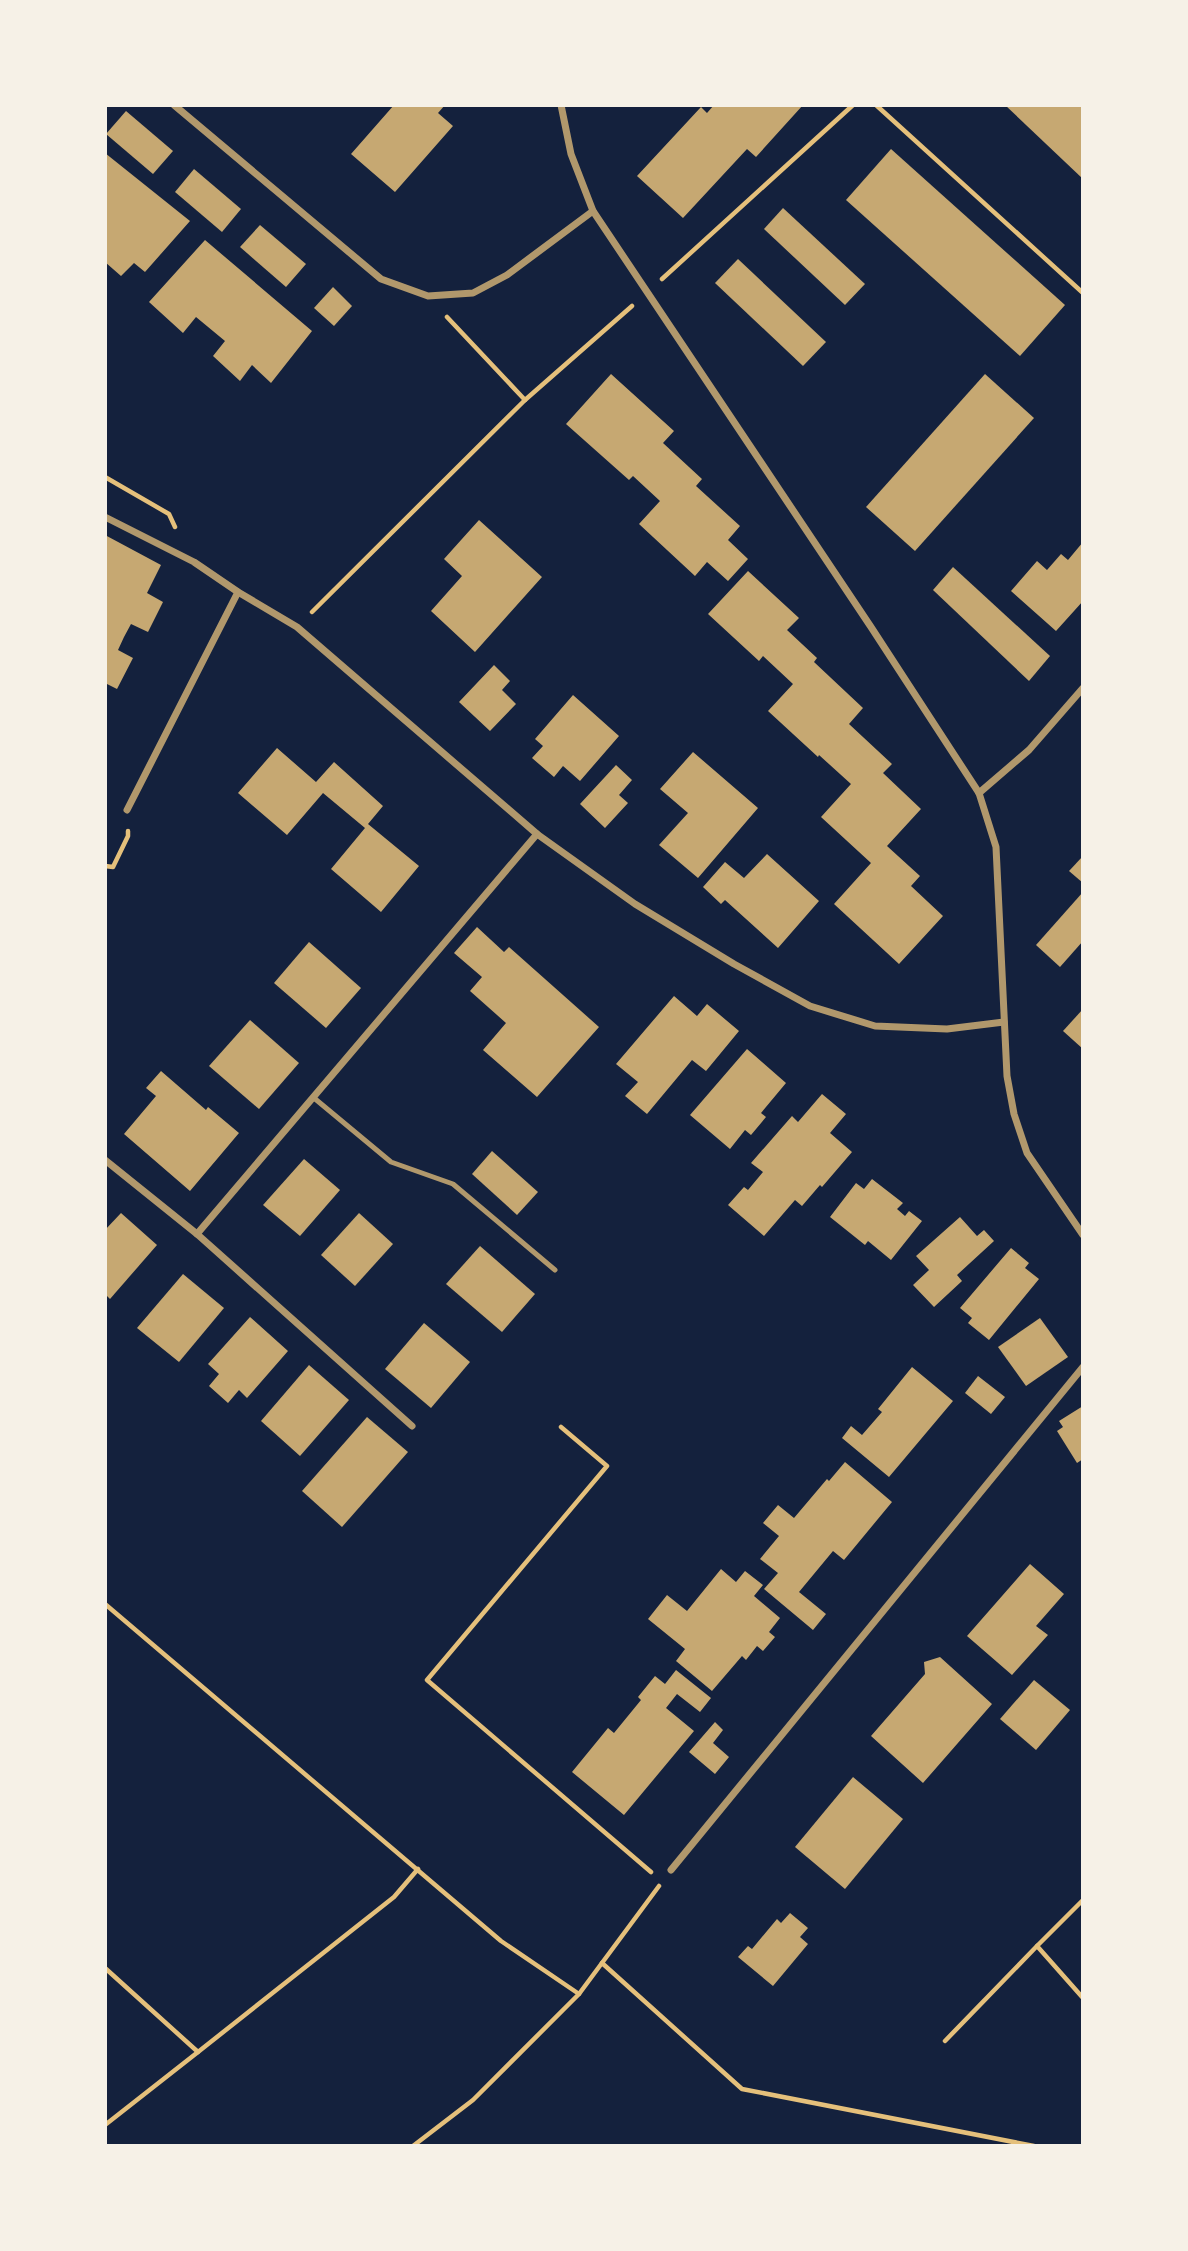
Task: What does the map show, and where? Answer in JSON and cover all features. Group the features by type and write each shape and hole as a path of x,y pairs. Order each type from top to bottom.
{"street":[{"path":"174,105 381,279 428,296 473,293 507,275 593,211"},
{"path":"561,105 571,154 593,211 979,793 996,847 1007,1076 1014,1114 1027,1153 1083,1235"},
{"path":"105,517 194,562 297,628 537,834 635,904 734,964 810,1006 875,1026 947,1029 1004,1022"},
{"path":"127,810 238,592"},
{"path":"979,793 1029,750 1083,688"},
{"path":"197,1234 537,834"},
{"path":"105,1160 197,1234 412,1426"},
{"path":"671,1870 1083,1367"}],"lane":[{"path":"314,1098 391,1162 453,1184 555,1270"}],"path":[{"path":"297,628 525,400 853,105"},
{"path":"876,105 1083,293"},
{"path":"428,296 525,400"},
{"path":"105,477 169,514 194,562"},
{"path":"105,866 113,867 128,836 127,810"},
{"path":"561,1427 607,1466 427,1681 663,1881"},
{"path":"105,1604 501,1941 579,1994"},
{"path":"105,2125 394,1897 418,1870"},
{"path":"413,2146 473,2100 579,1994 671,1870"},
{"path":"945,2041 1083,1900"},
{"path":"1037,1945 1083,1998"},
{"path":"603,1963 742,2089 1034,2146"},
{"path":"105,1968 198,2052"}],"building":[{"path":"394,105 445,105 438,113 453,126 395,192 351,154"},
{"path":"714,105 803,105 756,157 747,149 683,218 637,176 701,107 707,113"},
{"path":"1005,105 1083,105 1083,179"},
{"path":"126,111 173,151 153,174 106,134"},
{"path":"891,149 1065,305 1020,356 846,200"},
{"path":"105,153 190,221 145,272 134,263 121,276 105,262"},
{"path":"194,169 241,209 222,232 175,192"},
{"path":"783,208 865,284 845,305 764,229"},
{"path":"260,225 306,264 286,287 240,247"},
{"path":"205,240 312,331 271,383 252,365 240,381 213,356 225,341 196,317 183,333 149,302"},
{"path":"738,259 826,342 803,366 715,283"},
{"path":"333,287 352,306 334,326 314,308"},
{"path":"611,374 674,431 663,443 702,479 696,486 740,526 728,540 748,559 728,581 707,562 695,576 639,524 660,501 633,476 629,480 566,424"},
{"path":"985,374 1034,418 915,551 866,507"},
{"path":"479,520 542,577 475,652 431,611 462,576 444,559"},
{"path":"105,535 161,565 147,593 163,602 148,632 131,624 124,637 118,650 133,658 117,689 105,683"},
{"path":"1083,542 1083,601 1056,631 1011,591 1037,561 1047,570 1061,554 1068,560"},
{"path":"953,567 1050,656 1029,681 933,590"},
{"path":"748,571 799,618 787,630 817,658 814,662 863,708 849,724 892,764 883,773 921,809 887,846 920,876 911,886 943,916 899,964 834,904 871,863 821,817 851,784 768,711 793,684 763,656 759,661 708,614"},
{"path":"494,665 510,681 502,690 516,704 490,731 459,702"},
{"path":"573,695 619,736 580,781 563,766 554,777 532,758 543,746 535,739"},
{"path":"277,748 316,782 334,762 383,806 368,824 419,866 381,912 331,869 365,828 323,793 287,835 238,793"},
{"path":"693,752 758,808 698,878 659,845 688,813 660,789"},
{"path":"616,765 632,780 619,795 628,803 605,828 580,804"},
{"path":"767,854 819,901 778,948 725,900 721,904 703,887 725,862 744,878"},
{"path":"1083,856 1083,883 1069,871"},
{"path":"1083,892 1083,941 1060,967 1036,945"},
{"path":"477,927 504,952 509,947 599,1027 537,1097 483,1050 506,1023 470,991 482,977 454,953"},
{"path":"309,942 361,988 326,1028 274,983"},
{"path":"674,996 697,1016 707,1004 739,1031 706,1071 692,1060 647,1114 625,1096 638,1082 616,1064"},
{"path":"1083,1009 1083,1049 1063,1031"},
{"path":"250,1020 299,1063 259,1109 209,1066"},
{"path":"747,1049 786,1083 761,1113 766,1117 751,1135 745,1130 730,1149 690,1115"},
{"path":"161,1071 206,1110 208,1107 239,1133 190,1191 124,1134 156,1096 146,1088"},
{"path":"822,1094 846,1114 830,1133 852,1152 802,1206 795,1200 764,1236 728,1205 744,1187 748,1190 763,1172 751,1163 792,1116 798,1122"},
{"path":"492,1151 538,1192 517,1215 472,1174"},
{"path":"304,1159 340,1190 300,1236 263,1205"},
{"path":"872,1179 903,1203 897,1209 905,1216 909,1211 922,1221 891,1260 868,1241 865,1245 830,1217 856,1183 864,1189"},
{"path":"121,1213 157,1245 110,1299 105,1294 105,1230"},
{"path":"359,1213 393,1244 355,1286 321,1255"},
{"path":"960,1217 977,1236 984,1230 994,1241 957,1275 962,1281 934,1307 913,1285 929,1270 916,1256"},
{"path":"480,1246 535,1294 502,1332 446,1284"},
{"path":"1011,1248 1029,1263 1025,1268 1039,1279 989,1340 968,1323 972,1318 960,1308"},
{"path":"183,1274 224,1308 179,1362 137,1328"},
{"path":"250,1317 288,1351 247,1398 239,1390 228,1403 209,1386 219,1374 208,1364"},
{"path":"1040,1318 1068,1357 1026,1386 998,1347"},
{"path":"424,1323 470,1362 431,1408 385,1369"},
{"path":"309,1365 349,1400 300,1456 261,1421"},
{"path":"912,1367 953,1401 889,1477 842,1438 851,1426 862,1435 882,1412 878,1409"},
{"path":"978,1376 1005,1397 991,1414 965,1393"},
{"path":"1083,1406 1083,1459 1077,1463 1057,1431 1063,1427 1059,1421"},
{"path":"367,1417 408,1452 342,1527 302,1491"},
{"path":"845,1462 892,1502 844,1560 833,1551 799,1592 826,1614 813,1630 764,1589 778,1573 760,1559 779,1536 763,1523 778,1505 794,1518"},
{"path":"1030,1564 1064,1594 1036,1626 1048,1635 1012,1675 967,1636"},
{"path":"721,1569 736,1582 745,1571 763,1585 754,1596 780,1618 769,1632 775,1637 763,1651 757,1646 746,1660 742,1656 712,1691 676,1661 685,1649 648,1619 667,1595 687,1611"},
{"path":"940,1657 992,1704 923,1783 871,1736 925,1674 924,1662"},
{"path":"676,1670 711,1698 700,1712 677,1694 666,1708 694,1731 624,1815 572,1772 608,1728 614,1733 641,1700 638,1697 655,1676 665,1684"},
{"path":"1034,1680 1070,1710 1036,1750 1000,1719"},
{"path":"715,1722 723,1730 713,1743 729,1757 715,1774 689,1752"},
{"path":"853,1777 903,1819 845,1889 795,1847"},
{"path":"790,1913 808,1928 800,1937 808,1944 773,1986 738,1957 748,1946 752,1949 777,1919 781,1923"}]}
